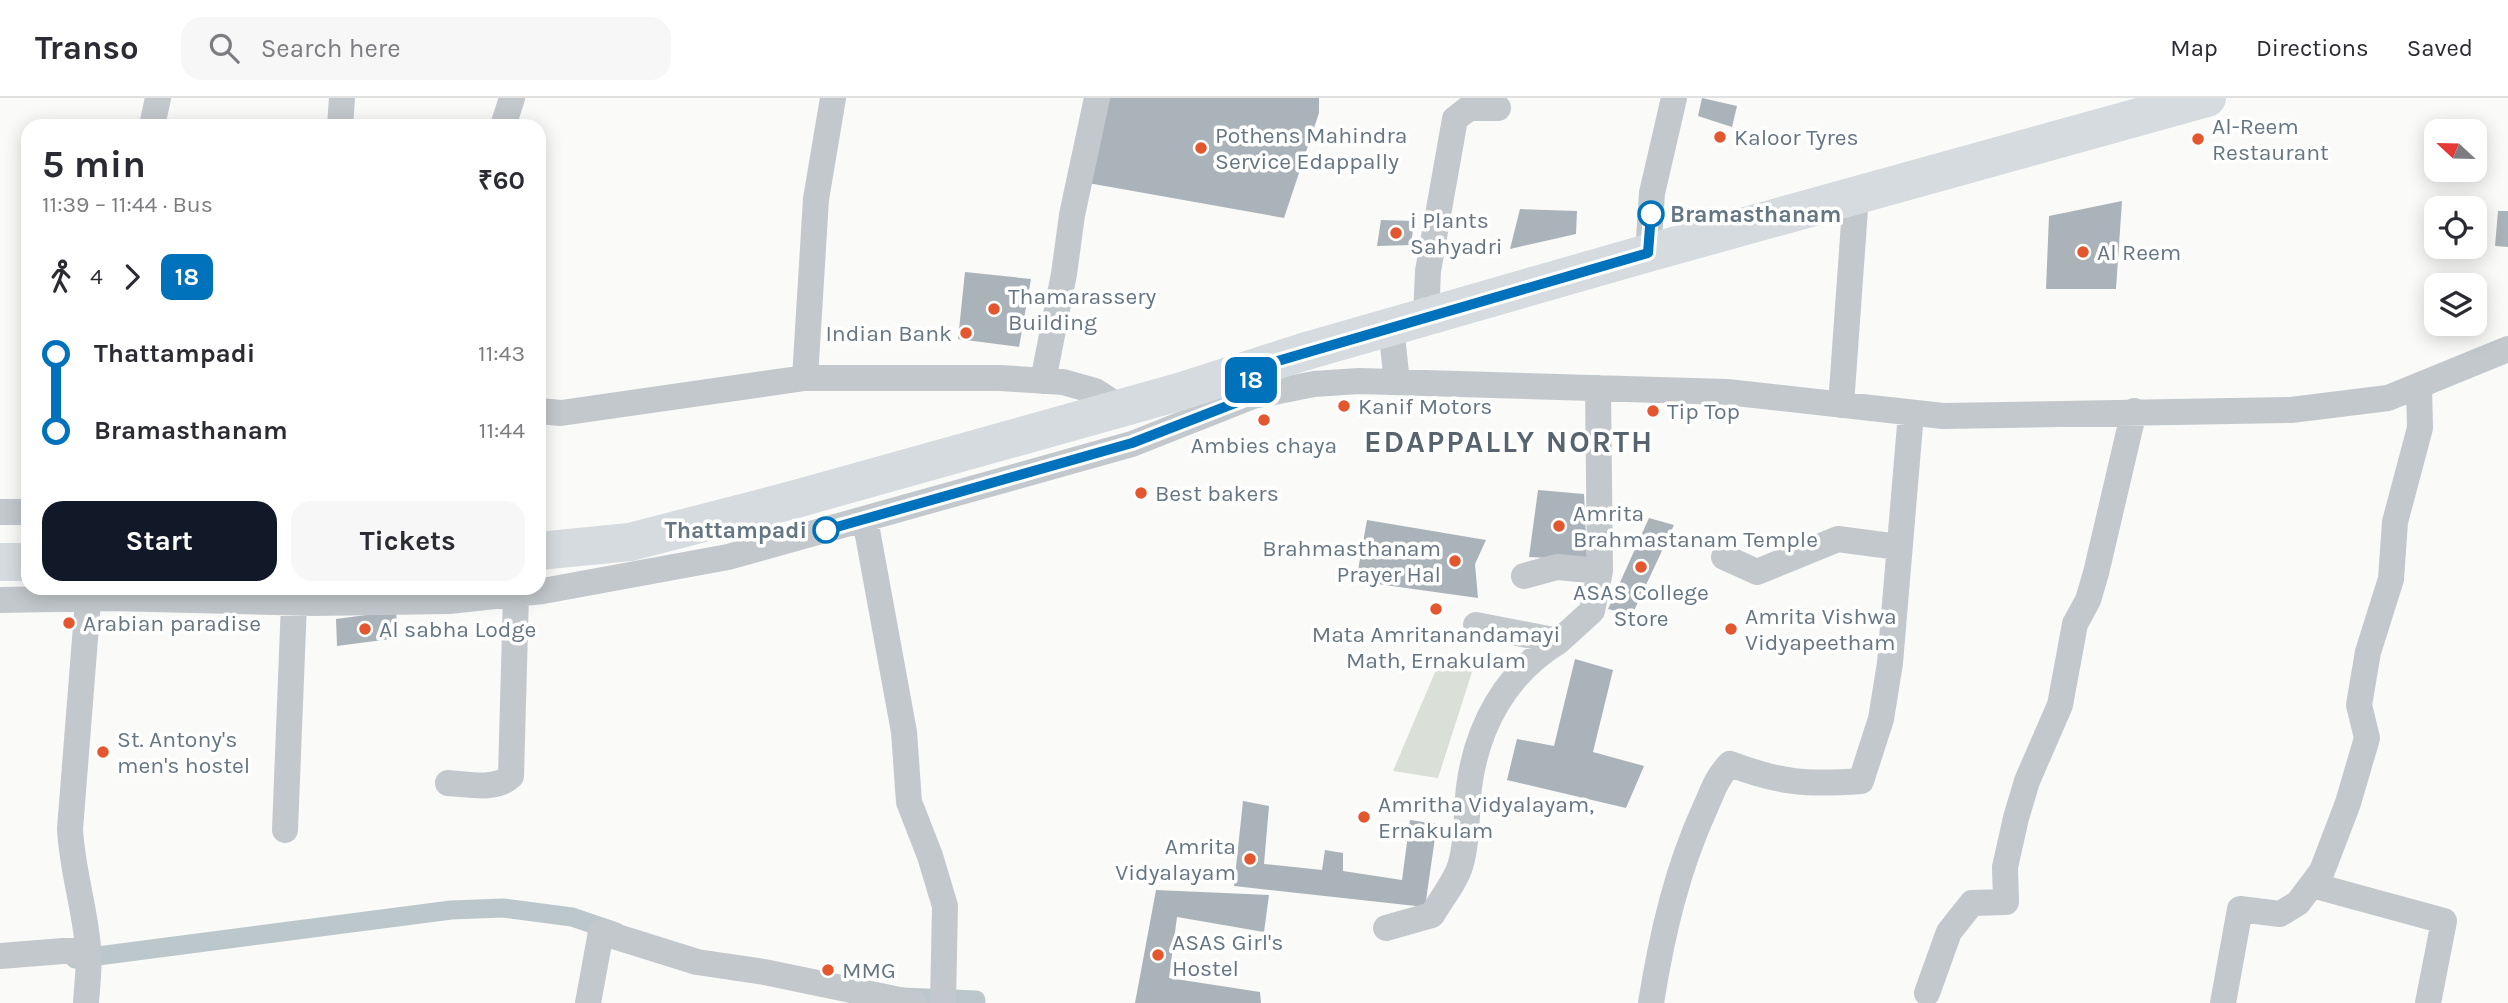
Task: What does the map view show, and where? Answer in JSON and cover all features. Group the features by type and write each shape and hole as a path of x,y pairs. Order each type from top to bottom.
{"highway":[{"path":"546,550 630,542 1121,408 1252,383 1409,322 2207,98"},
{"path":"0,562 21,562"}],"street":[{"path":"154,119 158,98"},
{"path":"340,119 342,98"},
{"path":"505,119 512,98"},
{"path":"805,377 816,199 833,98"},
{"path":"1043,381 1064,274 1072,215 1097,98"},
{"path":"1648,253 1652,193 1674,98"},
{"path":"1397,382 1409,322 1428,271 1455,119 1468,108 1498,108"},
{"path":"1841,405 1856,195"},
{"path":"546,589 728,557 1132,443 1252,383 1426,382 1727,392 1943,416 2134,411 2291,411 2388,398 2508,349"},
{"path":"546,412 561,413 805,377 1043,381 1095,391 1121,408"},
{"path":"2223,1003 2240,909 2280,914 2298,902 2322,871 2348,803 2367,738 2359,705 2368,652 2390,579 2395,522 2420,428 2418,386"},
{"path":"1386,928 1432,915 1461,864 1469,785 1478,745 1501,692 1534,656 1559,640 1592,611 1600,571 1598,388"},
{"path":"1927,993 1949,932 1972,902 2006,902 2005,867 2016,818 2026,781 2060,705 2075,624 2088,600 2134,411"},
{"path":"1651,1003 1669,907 1685,855 1718,775 1730,764 1770,779 1809,785 1861,781 1881,719 1890,663 1911,413"},
{"path":"0,512 21,512"},
{"path":"865,519 904,732 909,802 930,856 945,906 943,995"},
{"path":"1724,557 1757,572 1838,539 1898,547"},
{"path":"1524,576 1557,567 1600,571"},
{"path":"0,600 63,595"},
{"path":"86,1003 88,955 81,899 71,866 70,830 88,595"},
{"path":"129,595 294,603 449,601 506,595"},
{"path":"448,783 490,785 506,781 511,776 516,595"},
{"path":"285,830 294,603"},
{"path":"1476,625 1559,640"},
{"path":"2312,885 2444,921 2428,1003"},
{"path":"588,1003 601,932 698,962 764,972 914,1003"},
{"path":"0,956 88,955"}],"shaded area":[{"path":"1439,663 1473,669 1438,778 1393,771"}],"building":[{"name":"Pothens Mahindra Service Edappally","path":"1107,98 1319,98 1319,113 1284,218 1088,183"},
{"path":"1702,98 1737,106 1732,127 1698,116"},
{"name":"Al Reem","path":"2122,201 2116,289 2046,289 2049,216"},
{"path":"1520,209 1577,211 1576,234 1510,249"},
{"path":"2498,211 2508,211 2508,247 2495,246"},
{"name":"i Plants Sahyadri","path":"1381,220 1414,221 1411,245 1377,246"},
{"name":"Thamarassery Building","path":"965,272 1031,279 1019,347 958,339"},
{"name":"Amrita Brahmastanam Temple","path":"1538,490 1584,494 1587,560 1529,557"},
{"name":"ASAS College Store","path":"1649,518 1674,525 1632,615 1608,609"},
{"path":"1367,520 1486,540 1475,564 1478,598 1356,581"},
{"path":"396,611 398,638 337,646 336,619"},
{"path":"1575,659 1613,670 1593,752 1644,766 1626,808 1507,780 1517,739 1554,746"},
{"name":"Amritha Vidyalayam, Ernakulam","path":"1243,801 1269,806 1264,864 1322,870 1325,850 1343,853 1343,871 1402,880 1410,820 1437,824 1425,907 1234,886"},
{"name":"ASAS Girl's Hostel","path":"1156,890 1269,895 1264,932 1177,917 1169,978 1260,992 1261,1003 1135,1003"}],"waterway":[{"path":"75,959 451,910 503,908 572,917 616,932"},
{"path":"901,997 976,1000"}],"bus line":[{"name":"18","path":"826,530 1132,443 1253,396 1250,369 1648,253 1651,214"}],"place":[{"name":"Kaloor Tyres","path":"1720,137"},
{"name":"Al-Reem Restaurant","path":"2198,139"},
{"name":"Pothens Mahindra Service Edappally","path":"1201,148"},
{"name":"Bramasthanam","path":"1651,214"},
{"name":"i Plants Sahyadri","path":"1396,233"},
{"name":"Al Reem","path":"2083,252"},
{"name":"Thamarassery Building","path":"994,309"},
{"name":"Indian Bank","path":"966,333"},
{"name":"Kanif Motors","path":"1344,406"},
{"name":"Tip Top","path":"1653,411"},
{"name":"Ambies chaya","path":"1264,420"},
{"name":"Best bakers","path":"1141,493"},
{"name":"Amrita Brahmastanam Temple","path":"1559,526"},
{"name":"Thattampadi","path":"826,530"},
{"name":"Brahmasthanam Prayer Hal","path":"1455,561"},
{"name":"ASAS College Store","path":"1641,567"},
{"name":"Mata Amritanandamayi Math, Ernakulam","path":"1436,609"},
{"name":"Arabian paradise","path":"69,623"},
{"name":"Al sabha Lodge","path":"365,629"},
{"name":"Amrita Vishwa Vidyapeetham","path":"1731,629"},
{"name":"St. Antony's men's hostel","path":"103,752"},
{"name":"Amritha Vidyalayam, Ernakulam","path":"1364,817"},
{"name":"Amrita Vidyalayam","path":"1250,859"},
{"name":"ASAS Girl's Hostel","path":"1158,955"},
{"name":"MMG","path":"828,970"}],"district":[{"name":"EDAPPALLY NORTH","path":"1509,442"}]}
